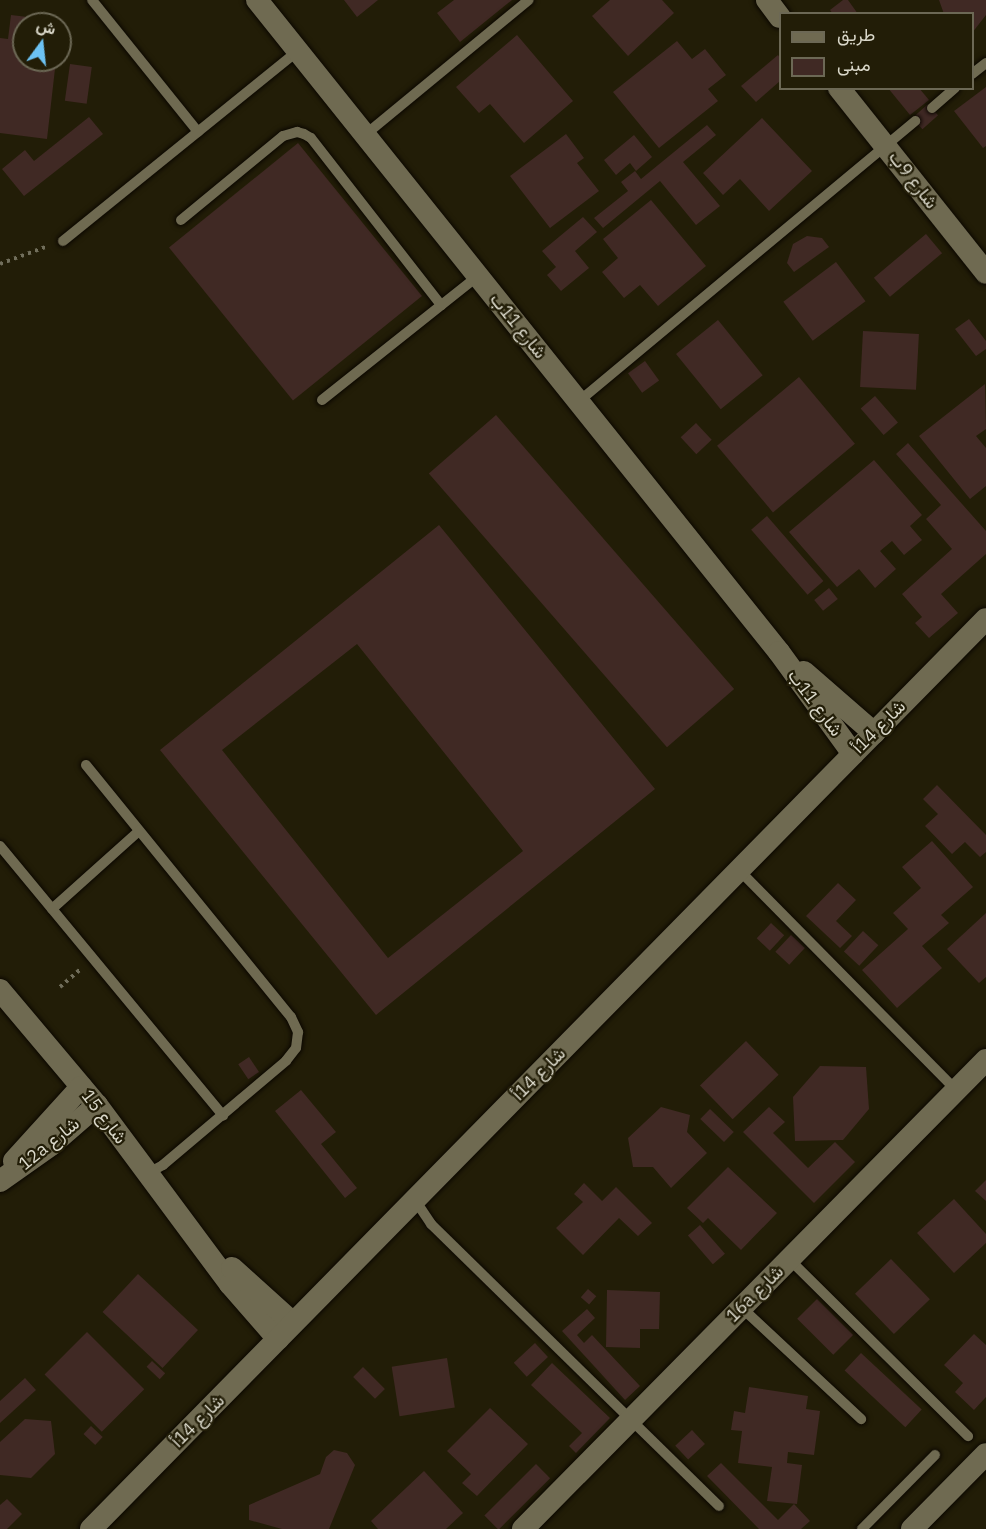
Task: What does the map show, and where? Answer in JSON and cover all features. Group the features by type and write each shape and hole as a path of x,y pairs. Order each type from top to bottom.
{"street":[{"name":"شارع 11ب","path":"257,0 779,652 853,754"},
{"path":"767,0 779,16"},
{"name":"شارع 9ب","path":"841,90 986,273"},
{"name":"شارع 14أ","path":"91,1529 986,619"},
{"name":"شارع 11ب","path":"779,652 874,733"},
{"name":"شارع 15","path":"0,990 97,1105 146,1174 205,1247 230,1284 286,1331"},
{"name":"16a شارع","path":"523,1529 986,1060"},
{"name":"12a شارع","path":"0,1180 81,1087"},
{"name":"12a شارع","path":"0,1180 51,1145 97,1105"},
{"path":"912,1529 984,1460"}],"lane":[{"path":"92,0 198,132"},
{"path":"365,135 529,0"},
{"path":"63,241 298,51"},
{"path":"974,72 986,63"},
{"path":"932,108 954,90"},
{"path":"578,402 915,121"},
{"path":"182,220 283,136 297,132 304,134 311,138 441,305"},
{"path":"322,400 478,276"},
{"path":"86,765 295,1024 298,1040 292,1055 223,1116 164,1166 146,1174"},
{"path":"52,909 140,831"},
{"path":"0,846 223,1116"},
{"path":"739,870 956,1090"},
{"path":"415,1200 431,1224 719,1506"},
{"path":"789,1259 968,1436"},
{"path":"742,1308 861,1419"},
{"path":"862,1529 935,1455"}],"path":[{"path":"0,264 63,241"},
{"path":"60,987 93,959"}],"building":[{"path":"344,0 378,0 357,17"},
{"path":"454,0 512,0 460,42 437,13"},
{"path":"610,0 662,0 674,13 628,56 592,16"},
{"path":"843,0 848,0 857,12 832,12 830,10"},
{"path":"939,0 986,0 986,15 974,30 974,12 943,12"},
{"path":"12,15 12,72 55,72 47,139 0,133 0,38 8,39"},
{"path":"517,35 573,101 524,143 490,104 479,113 456,87"},
{"path":"677,41 692,59 705,49 726,75 708,89 718,101 659,148 613,92"},
{"path":"778,55 779,82 756,102 741,86"},
{"path":"72,64 92,67 87,104 65,101"},
{"path":"986,87 986,146 983,148 954,111"},
{"path":"890,90 921,90 929,100 910,115"},
{"path":"928,104 938,115 922,129 912,118"},
{"path":"89,117 103,134 24,196 2,169 25,150 34,161"},
{"path":"762,118 812,171 769,211 740,179 723,195 703,173"},
{"path":"707,125 716,135 683,162 720,206 696,225 660,181 603,228 594,218 628,191 621,182 635,171 641,179"},
{"path":"566,134 584,158 577,163 599,191 550,228 510,176"},
{"path":"634,135 652,157 636,171 630,163 616,175 604,160"},
{"path":"298,143 422,296 293,401 169,247"},
{"path":"651,200 706,266 658,306 640,285 624,298 602,272 618,258 603,239"},
{"path":"583,217 597,232 575,251 589,268 561,291 547,275 556,267 542,251"},
{"path":"926,234 942,253 890,297 874,278"},
{"path":"807,236 822,238 829,247 794,272 787,263 793,244"},
{"path":"836,262 865,301 813,341 783,302"},
{"path":"969,319 986,341 986,349 976,356 955,329"},
{"path":"718,320 763,375 721,409 676,354"},
{"path":"863,331 919,334 916,390 860,387"},
{"path":"645,361 659,380 642,393 628,373"},
{"path":"799,377 855,444 773,512 717,446"},
{"path":"985,384 986,429 976,436 986,448 986,486 970,499 919,436"},
{"path":"875,396 898,422 884,435 861,408"},
{"path":"496,415 734,689 667,747 429,473"},
{"path":"696,423 712,440 696,454 681,437"},
{"path":"908,443 986,531 986,554 941,594 958,613 929,638 915,623 922,617 902,594 952,549 926,519 941,505 896,454"},
{"path":"874,460 922,515 910,526 922,540 904,555 892,541 880,551 896,569 875,588 859,569 837,587 789,532"},
{"path":"767,516 823,581 808,595 751,530"},
{"path":"439,525 655,789 376,1015 160,750","holes":["357,644 523,851 388,958 222,750"]},
{"path":"829,588 838,599 823,611 814,600"},
{"path":"937,785 986,835 986,852 980,857 965,842 952,854 925,826 938,814 923,799"},
{"path":"932,841 973,887 941,915 949,923 922,946 942,968 897,1008 862,970 908,929 893,913 921,888 902,867"},
{"path":"838,883 856,900 836,921 852,936 840,948 806,916"},
{"path":"986,913 986,977 979,983 947,949"},
{"path":"771,923 784,935 770,951 757,938"},
{"path":"863,931 878,945 859,966 844,951"},
{"path":"791,935 805,948 789,965 775,952"},
{"path":"746,1041 779,1075 733,1119 700,1085"},
{"path":"249,1057 259,1072 248,1079 238,1064"},
{"path":"820,1066 866,1067 869,1109 843,1140 795,1141 793,1097"},
{"path":"301,1090 336,1132 321,1144 357,1188 345,1198 275,1111"},
{"path":"661,1107 690,1115 687,1132 707,1153 671,1188 653,1167 633,1167 628,1138"},
{"path":"769,1107 785,1122 773,1133 808,1168 835,1142 855,1162 814,1203 743,1132"},
{"path":"710,1109 734,1132 724,1142 700,1119"},
{"path":"728,1167 777,1213 741,1250 708,1218 703,1223 687,1208"},
{"path":"986,1180 986,1201 975,1191"},
{"path":"584,1183 602,1201 616,1187 652,1223 638,1236 619,1218 583,1255 556,1228 583,1202 574,1194"},
{"path":"954,1199 986,1234 986,1243 954,1273 917,1233"},
{"path":"700,1225 725,1254 713,1264 688,1235"},
{"path":"891,1259 930,1299 894,1334 855,1294"},
{"path":"138,1274 198,1330 163,1368 103,1312"},
{"path":"588,1289 596,1296 589,1305 581,1297"},
{"path":"607,1290 660,1292 659,1329 640,1329 640,1348 606,1347"},
{"path":"817,1299 853,1335 833,1355 797,1319"},
{"path":"587,1309 595,1318 577,1335 584,1343 592,1335 640,1386 625,1400 562,1331"},
{"path":"87,1332 144,1389 102,1432 45,1374"},
{"path":"974,1334 986,1345 986,1397 974,1410 955,1392 963,1383 944,1365"},
{"path":"535,1343 548,1357 527,1377 514,1363"},
{"path":"861,1353 922,1410 905,1427 845,1371"},
{"path":"447,1358 455,1407 400,1416 392,1367"},
{"path":"152,1361 165,1373 160,1379 147,1367"},
{"path":"552,1363 610,1418 576,1453 569,1446 582,1433 531,1385"},
{"path":"363,1367 385,1389 375,1399 353,1377"},
{"path":"25,1378 36,1390 0,1423 0,1401"},
{"path":"749,1387 808,1396 806,1409 820,1411 814,1455 788,1452 787,1463 802,1465 797,1504 767,1501 772,1467 738,1463 742,1431 731,1430 734,1411 745,1413"},
{"path":"490,1408 528,1444 477,1496 462,1483 471,1474 447,1451"},
{"path":"25,1419 51,1421 55,1454 31,1478 0,1475 0,1442"},
{"path":"91,1426 103,1437 95,1445 83,1434"},
{"path":"692,1430 705,1444 688,1460 675,1446"},
{"path":"334,1450 347,1453 355,1465 329,1529 282,1529 249,1520 249,1505 320,1474 326,1457"},
{"path":"721,1463 778,1520 794,1504 810,1521 801,1529 759,1529 707,1476"},
{"path":"536,1464 550,1478 499,1529 484,1516"},
{"path":"424,1471 463,1513 446,1529 378,1529 371,1521"},
{"path":"7,1499 22,1514 7,1529 0,1529 0,1505"}]}
